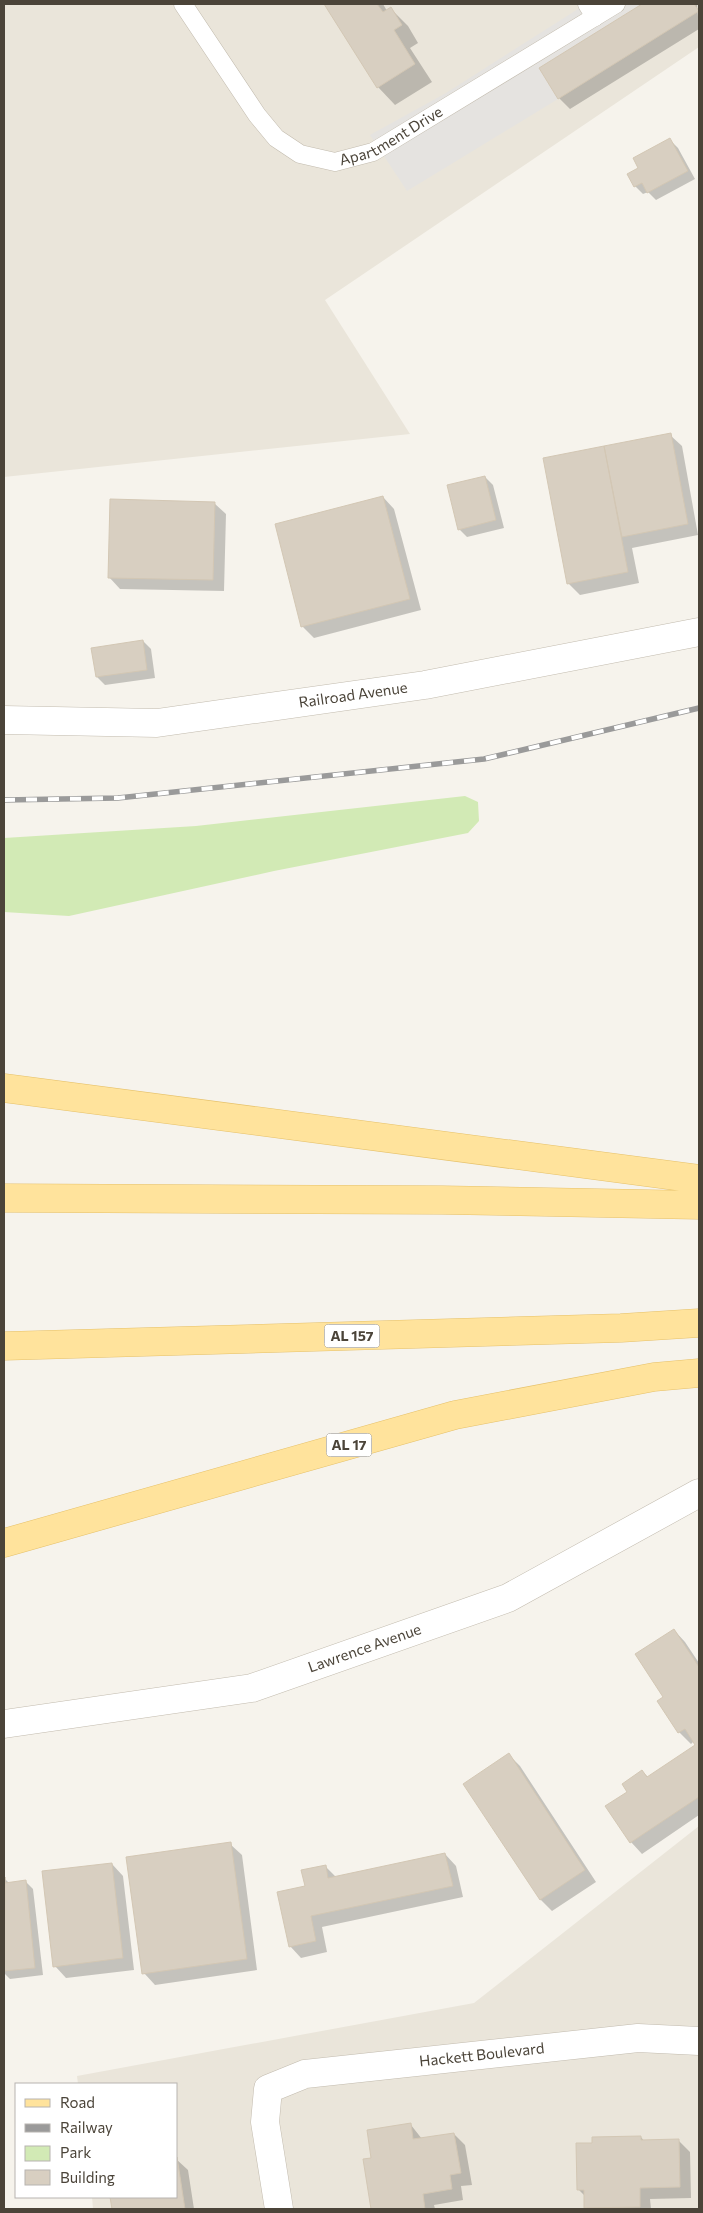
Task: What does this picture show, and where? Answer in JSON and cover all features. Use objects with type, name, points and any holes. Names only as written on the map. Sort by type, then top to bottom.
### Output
[{"type":"main road","points":[[4,1088],[699,1179]]},
{"type":"main road","points":[[4,1198],[412,1200],[699,1205]]},
{"type":"main road","name":"AL 157","points":[[4,1346],[621,1328],[699,1323]]},
{"type":"main road","name":"AL 17","points":[[4,1543],[455,1415],[654,1376],[699,1373]]},
{"type":"street","name":"Railroad Avenue","points":[[4,720],[157,723],[425,685],[699,632]]},
{"type":"street","name":"Lawrence Avenue","points":[[4,1724],[252,1688],[508,1598],[699,1493]]},
{"type":"street","name":"Hackett Boulevard","points":[[279,2209],[265,2122],[268,2088],[305,2074],[638,2038],[699,2041]]},
{"type":"lane","name":"Apartment Drive","points":[[183,4],[257,115],[276,138],[300,154],[335,162],[373,152],[591,10],[616,4]]},
{"type":"shaded area","points":[[4,4],[699,4],[699,47],[325,300],[410,434],[4,477]]},
{"type":"shaded area","points":[[586,4],[642,4],[539,68],[558,99],[407,191],[370,135],[446,93]]},
{"type":"shaded area","points":[[699,1826],[699,2209],[93,2209],[92,2198],[178,2198],[178,2083],[78,2083],[77,2076],[474,2003]]},
{"type":"green space","points":[[465,796],[478,802],[479,821],[468,833],[274,871],[69,916],[4,912],[4,838],[196,826]]},
{"type":"building","points":[[324,4],[377,4],[383,12],[391,7],[402,25],[394,30],[415,64],[377,88]]},
{"type":"building","points":[[642,4],[694,4],[699,11],[558,99],[539,68]]},
{"type":"building","points":[[670,138],[688,171],[647,193],[642,183],[634,187],[627,174],[638,168],[633,158]]},
{"type":"building","points":[[671,433],[688,524],[622,537],[604,446]]},
{"type":"building","points":[[604,446],[628,572],[567,584],[543,458]]},
{"type":"building","points":[[485,476],[496,520],[458,530],[447,485]]},
{"type":"building","points":[[383,496],[410,599],[301,627],[275,524]]},
{"type":"building","points":[[110,499],[215,502],[213,580],[108,578]]},
{"type":"building","points":[[143,640],[147,670],[96,677],[91,648]]},
{"type":"building","points":[[674,1629],[699,1667],[699,1797],[630,1843],[605,1806],[627,1792],[622,1784],[642,1770],[647,1777],[695,1745],[685,1729],[678,1733],[657,1701],[663,1697],[635,1654]]},
{"type":"building","points":[[509,1753],[585,1870],[540,1900],[463,1784]]},
{"type":"building","points":[[231,1842],[247,1959],[142,1974],[126,1857]]},
{"type":"building","points":[[445,1853],[453,1886],[311,1916],[316,1941],[289,1947],[277,1892],[305,1886],[301,1870],[326,1865],[328,1878]]},
{"type":"building","points":[[112,1863],[123,1958],[53,1967],[42,1871]]},
{"type":"building","points":[[5,1877],[5,1883],[26,1880],[35,1968],[4,1971]]},
{"type":"building","points":[[411,2123],[413,2139],[454,2133],[461,2173],[450,2175],[452,2189],[423,2194],[425,2209],[371,2209],[363,2159],[371,2158],[367,2130]]},
{"type":"building","points":[[641,2136],[641,2140],[679,2139],[680,2187],[640,2188],[640,2207],[584,2208],[584,2190],[577,2190],[576,2143],[592,2143],[592,2137]]},
{"type":"building","points":[[178,2164],[185,2209],[112,2209],[110,2198],[178,2198]]},
{"type":"railway","points":[[4,800],[118,798],[484,759],[699,708]]}]
